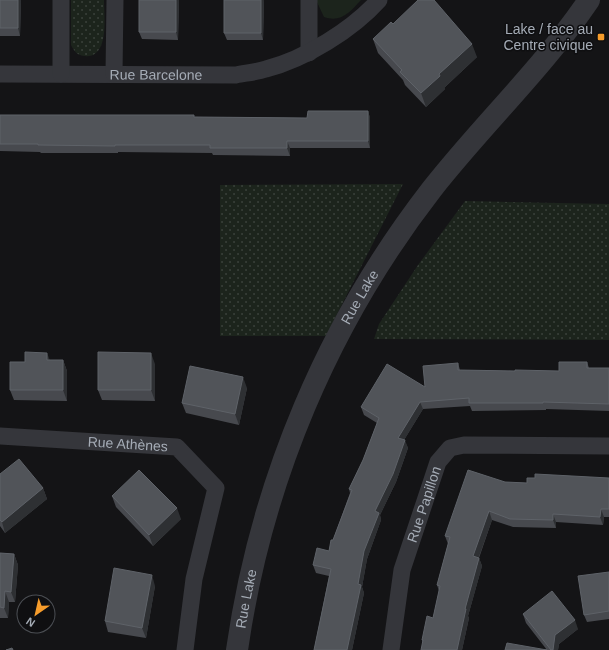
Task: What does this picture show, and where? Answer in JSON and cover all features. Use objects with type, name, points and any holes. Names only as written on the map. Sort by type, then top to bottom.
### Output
[{"type":"street","points":[[61,0],[61,74]]},
{"type":"street","points":[[114,74],[115,0]]},
{"type":"street","points":[[309,0],[309,53]]},
{"type":"street","name":"Rue Barcelone","points":[[0,74],[236,75],[267,69],[309,53],[351,26],[379,0]]},
{"type":"street","name":"Rue Lake","points":[[237,650],[252,568],[279,472],[311,391],[345,323],[384,257],[426,197],[459,156],[532,75],[567,32],[589,0]]},
{"type":"street","name":"Rue Athènes","points":[[0,436],[177,447],[216,488],[194,579],[184,650]]},
{"type":"street","name":"Rue Papillon","points":[[391,650],[402,570],[438,462],[450,448],[464,445],[609,446]]},
{"type":"shaded area","points":[[71,0],[104,0],[104,35],[102,44],[98,51],[92,55],[79,55],[71,45]]},
{"type":"shaded area","points":[[316,0],[361,0],[345,15],[335,19],[324,17]]},
{"type":"shaded area","points":[[403,184],[326,336],[220,336],[220,185]]},
{"type":"shaded area","points":[[465,201],[609,204],[609,340],[374,339],[379,324],[418,265]]},
{"type":"building","points":[[0,0],[18,0],[18,28],[0,28]]},
{"type":"building","points":[[139,0],[176,0],[176,32],[139,32]]},
{"type":"building","points":[[224,0],[261,0],[261,33],[224,33]]},
{"type":"building","points":[[418,0],[434,0],[472,44],[439,74],[440,76],[421,93],[400,72],[402,70],[373,39],[391,22],[393,24]]},
{"type":"building","points":[[308,111],[368,111],[368,141],[287,141],[287,148],[210,148],[210,145],[115,146],[0,144],[0,115],[194,115],[194,117],[307,118]]},
{"type":"building","points":[[25,352],[47,353],[47,360],[63,360],[63,390],[10,390],[10,362],[25,362]]},
{"type":"building","points":[[98,352],[151,353],[151,390],[98,390]]},
{"type":"building","points":[[559,362],[587,362],[587,368],[609,368],[609,404],[543,402],[469,403],[469,398],[420,402],[398,438],[405,440],[393,474],[375,511],[379,513],[364,551],[358,584],[361,585],[347,650],[314,650],[331,569],[313,565],[317,548],[329,551],[331,540],[333,540],[352,490],[349,489],[363,460],[379,418],[361,407],[387,364],[425,387],[423,366],[458,363],[458,370],[559,371]]},
{"type":"building","points":[[190,366],[243,377],[235,414],[182,403]]},
{"type":"building","points":[[19,459],[43,488],[2,522],[0,520],[0,474]]},
{"type":"building","points":[[139,470],[177,508],[149,535],[112,496]]},
{"type":"building","points":[[468,470],[505,482],[527,483],[527,478],[535,478],[535,474],[609,478],[609,509],[601,509],[600,517],[553,514],[553,520],[510,519],[489,511],[473,556],[479,558],[465,609],[457,650],[421,650],[427,616],[433,618],[440,586],[437,585],[450,537],[445,536]]},
{"type":"building","points":[[0,553],[14,554],[11,592],[5,591],[4,608],[0,607]]},
{"type":"building","points":[[114,568],[152,575],[142,628],[105,621]]},
{"type":"building","points":[[609,572],[609,611],[584,615],[578,576]]},
{"type":"building","points":[[552,591],[575,620],[555,635],[553,650],[551,650],[523,614]]},
{"type":"building","points":[[507,643],[547,650],[505,650]]},
{"type":"place","name":"Lake / face au Centre civique","points":[[601,37]]}]
